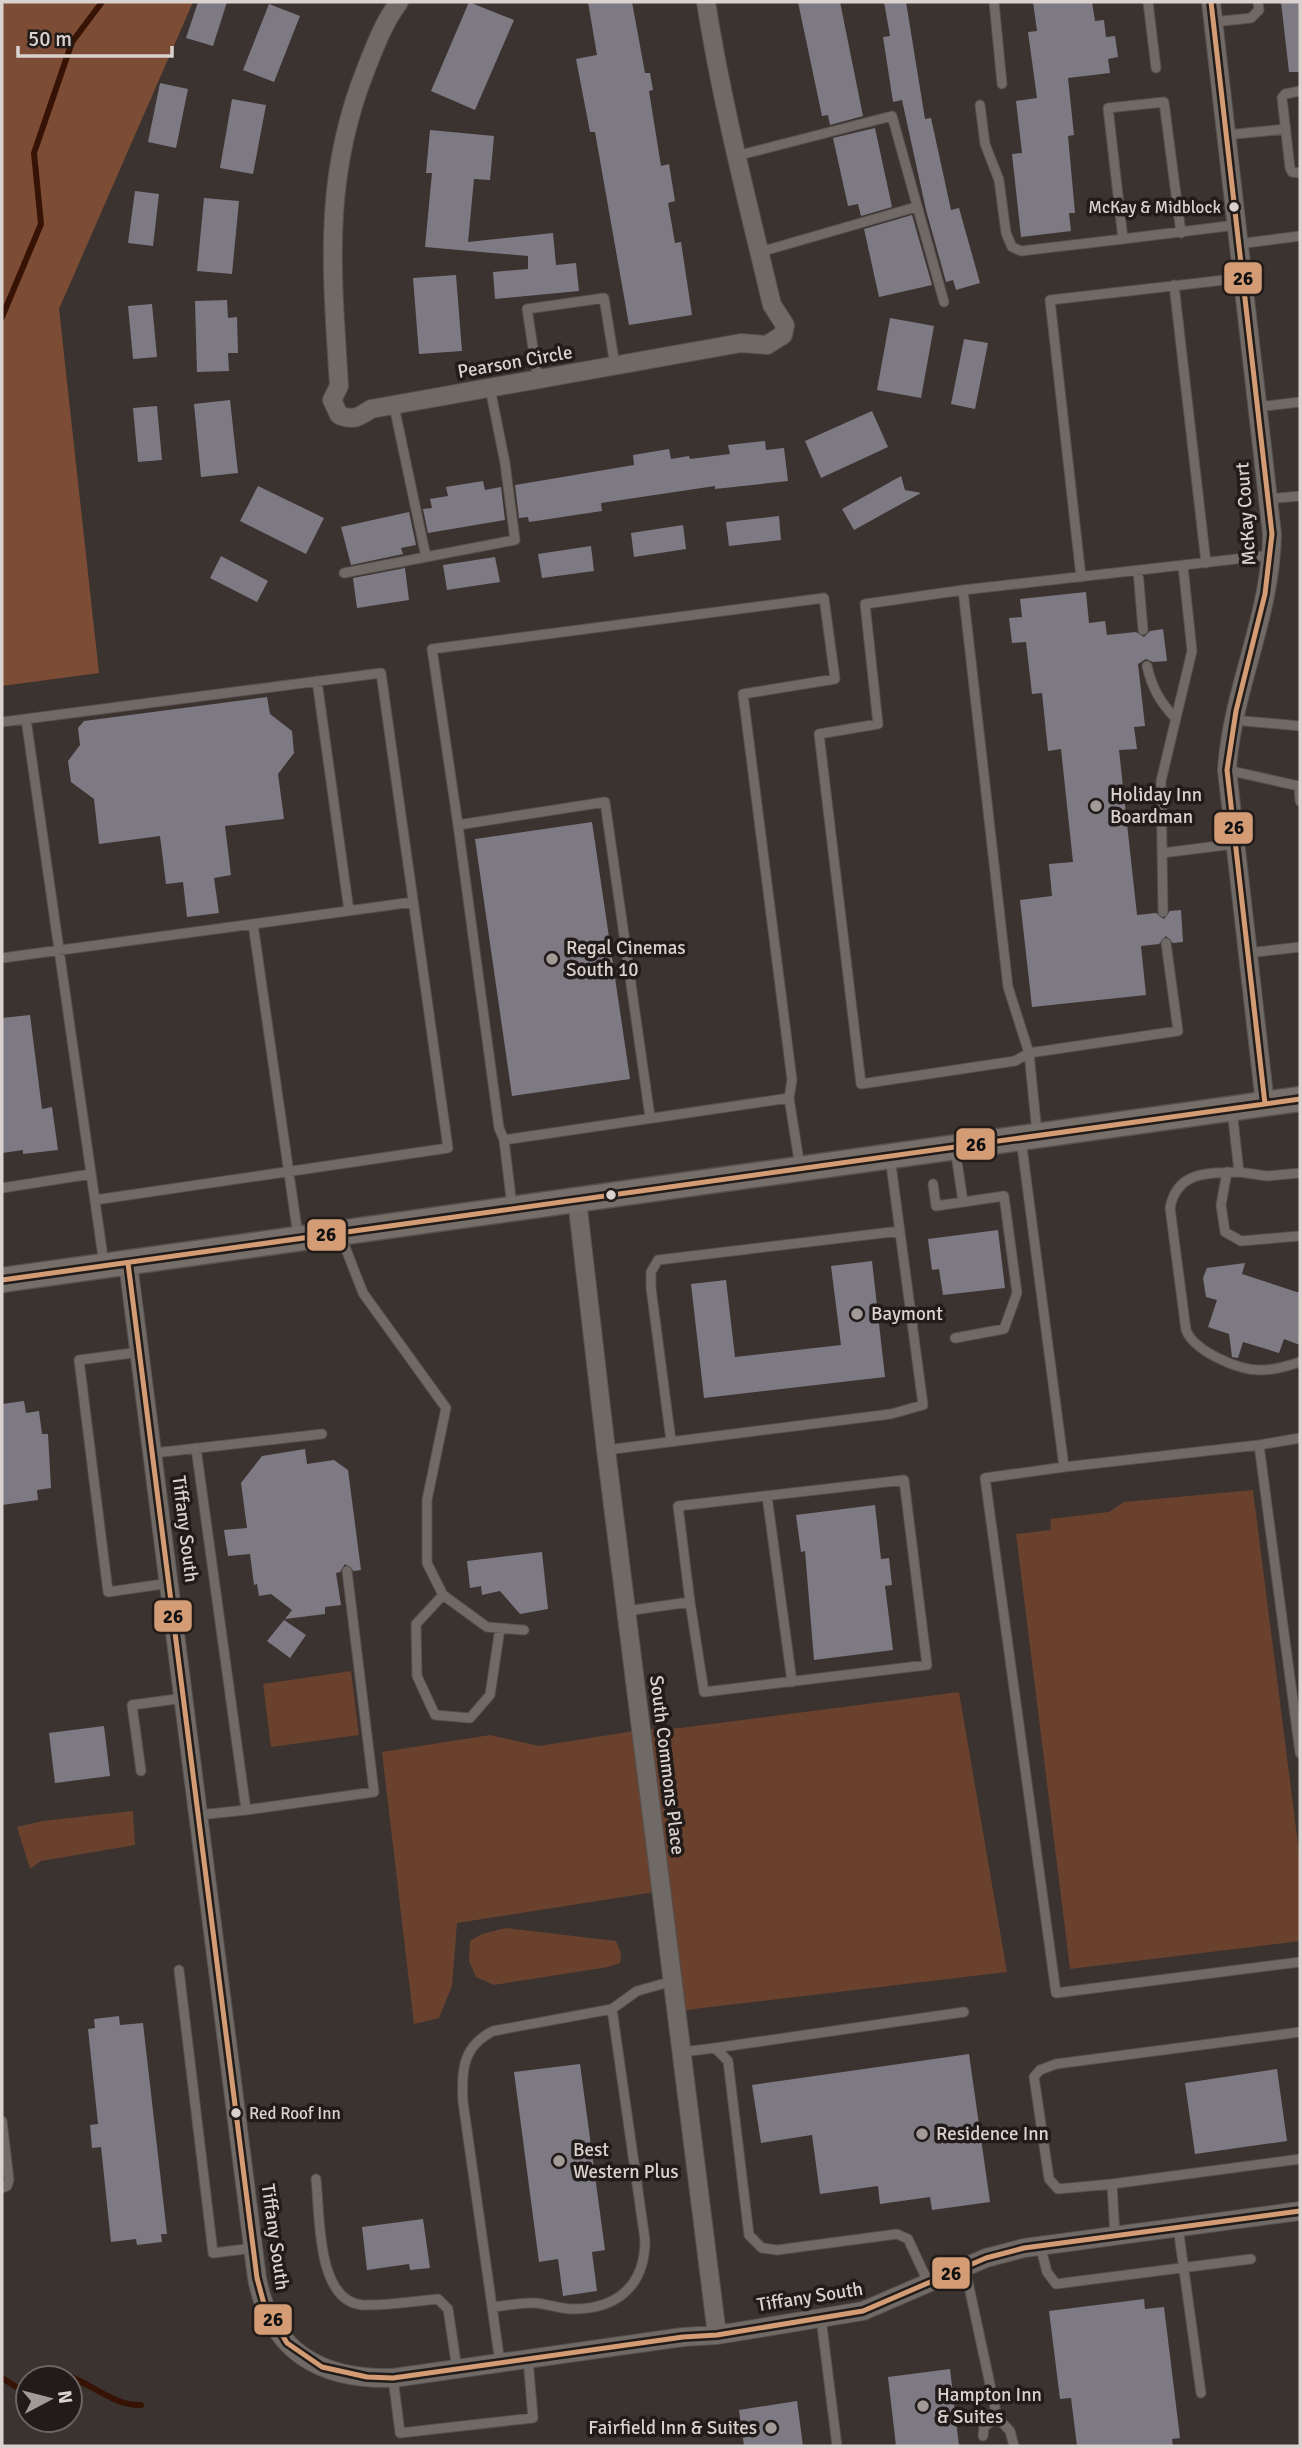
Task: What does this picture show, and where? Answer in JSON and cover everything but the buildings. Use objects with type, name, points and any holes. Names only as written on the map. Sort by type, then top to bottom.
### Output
[{"type":"main road","points":[[2,1280],[1300,1099]]},
{"type":"street","name":"Pearson Circle","points":[[399,2],[379,36],[344,134],[335,182],[331,240],[339,386],[332,400],[339,415],[348,419],[358,418],[371,409],[741,343],[775,343],[783,335],[785,325],[772,305],[736,156],[716,65],[706,2]]},
{"type":"street","name":"McKay Court","points":[[1210,2],[1268,499],[1272,555],[1264,613],[1233,720],[1227,770],[1265,1104]]},
{"type":"street","name":"South Commons Place","points":[[577,1200],[717,2334]]},
{"type":"street","name":"Tiffany South","points":[[116,1264],[141,1352],[259,2292],[270,2320],[298,2353],[321,2368],[344,2376],[393,2378],[717,2334],[881,2306],[1009,2251],[1300,2211]]},
{"type":"lane","points":[[993,2],[1002,84]]},
{"type":"lane","points":[[1148,2],[1156,68]]},
{"type":"lane","points":[[1213,22],[1251,18],[1259,10],[1258,2]]},
{"type":"lane","points":[[1300,91],[1285,94],[1282,98],[1290,168],[1292,172],[1300,173]]},
{"type":"lane","points":[[1124,239],[1108,108],[1164,102],[1181,233]]},
{"type":"lane","points":[[980,105],[985,144],[999,180],[1006,233],[1012,247],[1021,251],[1236,225]]},
{"type":"lane","points":[[736,156],[892,116],[944,302]]},
{"type":"lane","points":[[1226,135],[1286,129]]},
{"type":"lane","points":[[760,252],[915,206]]},
{"type":"lane","points":[[1238,244],[1300,236]]},
{"type":"lane","points":[[1081,577],[1049,300],[1242,278]]},
{"type":"lane","points":[[1174,285],[1206,563]]},
{"type":"lane","points":[[538,380],[527,309],[604,298],[615,366]]},
{"type":"lane","points":[[344,573],[515,540],[505,463],[490,388]]},
{"type":"lane","points":[[1257,407],[1300,402]]},
{"type":"lane","points":[[394,406],[426,557]]},
{"type":"lane","points":[[1268,499],[1300,496]]},
{"type":"lane","points":[[1166,943],[1178,1031],[1029,1052],[1015,1061],[860,1084],[819,734],[878,724],[864,604],[1272,555]]},
{"type":"lane","points":[[1163,912],[1161,781],[1192,651],[1183,566]]},
{"type":"lane","points":[[1138,570],[1143,630]]},
{"type":"lane","points":[[963,590],[1008,987],[1029,1052],[1029,1136],[1064,1467]]},
{"type":"lane","points":[[512,1208],[505,1140],[499,1128],[432,649],[824,598],[835,679],[743,694],[792,1080],[789,1098],[800,1168]]},
{"type":"lane","points":[[1147,666],[1152,686],[1161,703],[1176,719]]},
{"type":"lane","points":[[2,722],[381,673],[448,1148],[94,1200]]},
{"type":"lane","points":[[317,681],[349,911]]},
{"type":"lane","points":[[26,719],[94,1200],[116,1264]]},
{"type":"lane","points":[[1233,720],[1300,726]]},
{"type":"lane","points":[[1227,770],[1299,786],[1300,801]]},
{"type":"lane","points":[[458,825],[605,802],[650,1117]]},
{"type":"lane","points":[[1162,853],[1234,844]]},
{"type":"lane","points":[[2,958],[413,902]]},
{"type":"lane","points":[[253,924],[299,1238]]},
{"type":"lane","points":[[1247,953],[1300,947]]},
{"type":"lane","points":[[505,1140],[789,1098]]},
{"type":"lane","points":[[1232,1108],[1239,1172]]},
{"type":"lane","points":[[955,1146],[963,1202]]},
{"type":"lane","points":[[606,1450],[891,1414],[923,1405],[890,1155]]},
{"type":"lane","points":[[1227,1172],[1221,1205],[1224,1231],[1241,1241],[1300,1236]]},
{"type":"lane","points":[[1300,1173],[1266,1176],[1227,1172],[1186,1178],[1177,1188],[1170,1208],[1189,1337],[1201,1348],[1240,1367],[1259,1370],[1300,1362]]},
{"type":"lane","points":[[2,1188],[91,1174]]},
{"type":"lane","points":[[933,1184],[936,1206],[1004,1196],[1017,1293],[1004,1329],[955,1338]]},
{"type":"lane","points":[[671,1441],[651,1287],[651,1272],[659,1260],[900,1231]]},
{"type":"lane","points":[[339,1233],[363,1293],[446,1408],[427,1500],[426,1563],[443,1595],[487,1627],[524,1630]]},
{"type":"lane","points":[[141,1352],[79,1360],[82,1388],[108,1592],[170,1583]]},
{"type":"lane","points":[[154,1453],[322,1434]]},
{"type":"lane","points":[[1300,1438],[985,1478],[1056,1993],[1300,1962]]},
{"type":"lane","points":[[1259,1444],[1300,1753]]},
{"type":"lane","points":[[196,1448],[246,1810]]},
{"type":"lane","points":[[904,1480],[927,1665],[704,1692],[678,1506],[767,1496],[904,1480]]},
{"type":"lane","points":[[767,1496],[792,1682]]},
{"type":"lane","points":[[199,1815],[374,1792],[346,1572]]},
{"type":"lane","points":[[443,1595],[416,1624],[416,1676],[435,1715],[470,1718],[490,1695],[500,1628]]},
{"type":"lane","points":[[626,1611],[690,1602]]},
{"type":"lane","points":[[1289,1665],[1300,1663]]},
{"type":"lane","points":[[141,1771],[132,1705],[184,1698]]},
{"type":"lane","points":[[179,1970],[213,2253],[254,2248]]},
{"type":"lane","points":[[500,2363],[463,2102],[462,2077],[469,2051],[477,2039],[493,2031],[611,2009],[637,1991],[673,1981]]},
{"type":"lane","points":[[492,2307],[536,2303],[572,2309],[599,2305],[632,2288],[645,2263],[645,2240],[611,2009]]},
{"type":"lane","points":[[682,2052],[964,2012]]},
{"type":"lane","points":[[1300,2032],[1056,2064],[1040,2070],[1034,2077],[1049,2179],[1058,2189],[1300,2159]]},
{"type":"lane","points":[[715,2048],[728,2061],[749,2235],[762,2248],[777,2249],[897,2234],[908,2239],[929,2284]]},
{"type":"lane","points":[[2,2121],[9,2180],[8,2186],[2,2188]]},
{"type":"lane","points":[[316,2179],[328,2278],[342,2298],[361,2305],[438,2299],[447,2309],[457,2369]]},
{"type":"lane","points":[[1112,2184],[1115,2235]]},
{"type":"lane","points":[[1178,2227],[1201,2393]]},
{"type":"lane","points":[[1040,2245],[1047,2272],[1056,2284],[1251,2259]]},
{"type":"lane","points":[[965,2268],[996,2417],[1010,2431],[1014,2446]]},
{"type":"lane","points":[[821,2318],[837,2446]]},
{"type":"lane","points":[[393,2378],[400,2433],[533,2418],[528,2359]]},
{"type":"lane","points":[[983,2436],[984,2427],[996,2417]]},
{"type":"shaded area","points":[[2,2],[193,2],[59,309],[99,673],[2,686]]},
{"type":"shaded area","points":[[1253,1490],[1300,1860],[1300,1941],[1070,1969],[1016,1534],[1051,1530],[1050,1519],[1109,1512],[1124,1502]]},
{"type":"shaded area","points":[[351,1671],[359,1735],[271,1747],[263,1684]]},
{"type":"shaded area","points":[[959,1692],[1007,1972],[677,2011],[661,1891],[457,1923],[452,1986],[439,2018],[414,2024],[382,1752],[490,1735],[539,1746],[641,1730],[680,1728]]},
{"type":"shaded area","points":[[133,1811],[135,1845],[41,1861],[30,1869],[17,1827],[42,1821]]},
{"type":"shaded area","points":[[506,1928],[616,1941],[621,1953],[620,1963],[494,1985],[476,1977],[469,1961],[470,1941],[482,1934]]},
{"type":"waterway","points":[[2,317],[41,224],[34,153],[72,42],[102,2]]},
{"type":"waterway","points":[[2,2378],[14,2386]]},
{"type":"waterway","points":[[84,2384],[121,2402],[141,2405]]},
{"type":"transit line","name":"26","points":[[1211,2],[1272,534],[1265,594],[1236,711],[1227,770],[1265,1104]]},
{"type":"transit line","name":"26","points":[[2,1280],[1300,1099]]},
{"type":"transit line","name":"26","points":[[128,1263],[257,2278],[264,2304],[287,2343],[322,2367],[367,2377],[393,2378],[683,2337],[717,2335],[863,2311],[986,2258],[1024,2248],[1300,2211]]},
{"type":"place","name":"McKay & Midblock","points":[[1234,207]]},
{"type":"place","name":"Holiday Inn Boardman","points":[[1096,806]]},
{"type":"place","name":"Regal Cinemas South 10","points":[[552,959]]},
{"type":"place","name":"Baymont","points":[[857,1314]]},
{"type":"place","name":"Red Roof Inn","points":[[236,2113]]},
{"type":"place","name":"Residence Inn","points":[[922,2134]]},
{"type":"place","name":"Best Western Plus","points":[[559,2161]]},
{"type":"place","name":"Hampton Inn & Suites","points":[[923,2406]]},
{"type":"place","name":"Fairfield Inn & Suites","points":[[771,2428]]}]
